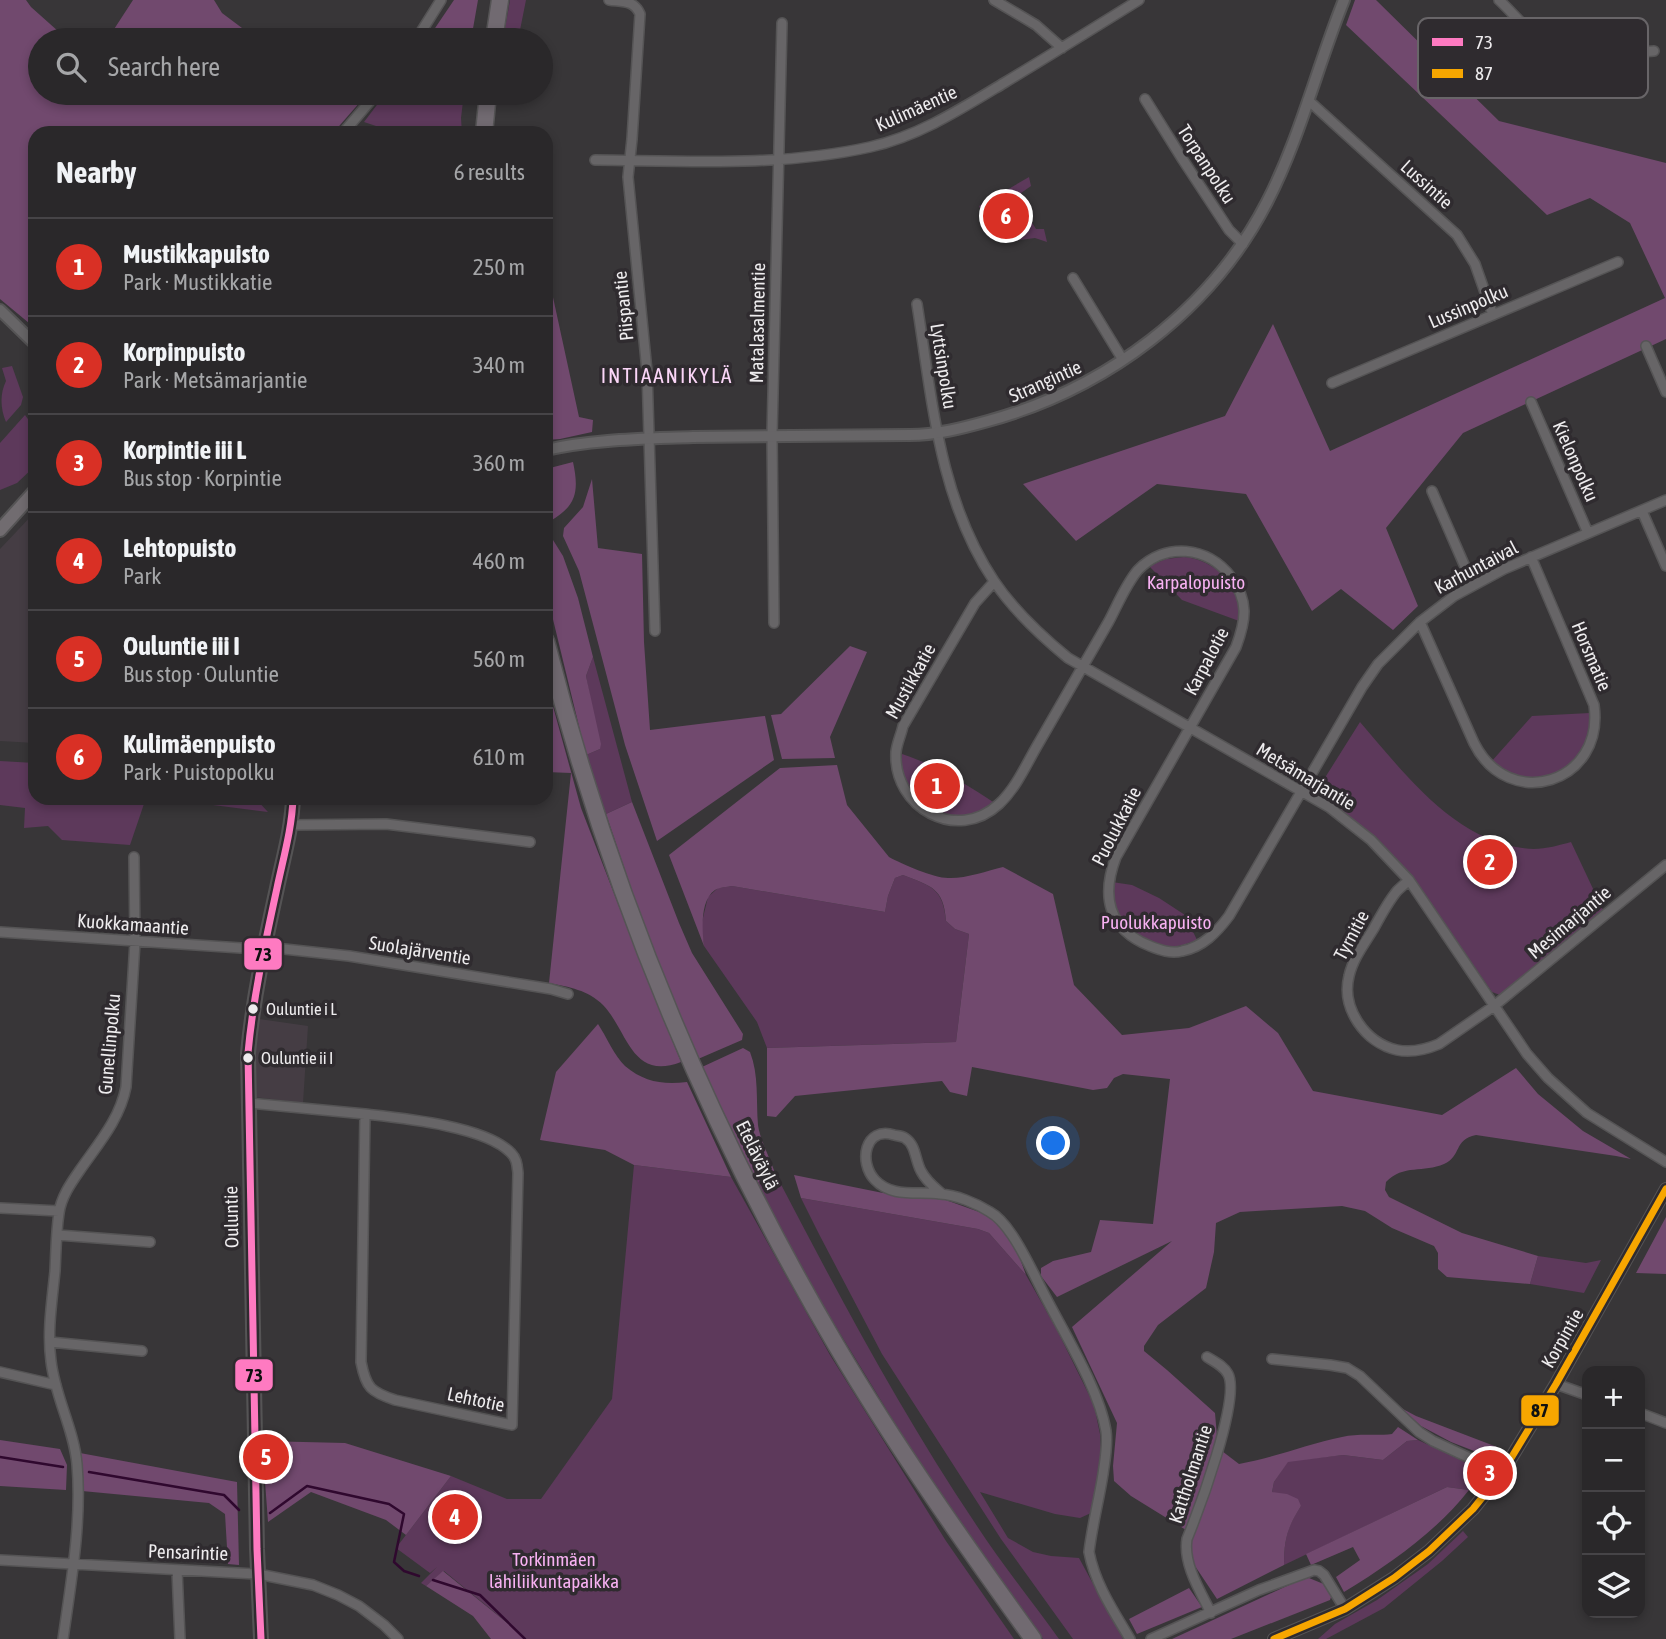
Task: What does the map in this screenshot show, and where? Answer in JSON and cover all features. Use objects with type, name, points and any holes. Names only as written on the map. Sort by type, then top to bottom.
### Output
[{"type":"highway","points":[[496,28],[500,0]]},
{"type":"highway","points":[[485,126],[488,105]]},
{"type":"highway","points":[[490,105],[491,126]]},
{"type":"highway","name":"Eteläväylä","points":[[553,668],[592,803],[654,974],[726,1139],[835,1344],[880,1418],[941,1510],[1033,1639]]},
{"type":"main road","points":[[0,530],[28,499]]},
{"type":"main road","name":"Ouluntie","points":[[261,1639],[247,1053],[264,948],[292,805]]},
{"type":"street","points":[[423,28],[441,0]]},
{"type":"street","name":"Piispantie","points":[[609,0],[630,2],[637,6],[640,13],[628,177],[647,371],[655,631]]},
{"type":"street","points":[[994,0],[1036,25],[1062,48]]},
{"type":"street","name":"Kulimäentie","points":[[595,160],[748,162],[871,147],[915,132],[959,111],[1139,0]]},
{"type":"street","name":"Strangintie","points":[[553,449],[589,443],[648,439],[937,433],[1011,415],[1071,391],[1123,360],[1177,318],[1243,244],[1267,203],[1288,157],[1344,0]]},
{"type":"street","points":[[1505,2],[1519,18]]},
{"type":"street","name":"Matalasalmentie","points":[[774,623],[772,435],[782,23]]},
{"type":"street","points":[[1648,51],[1654,51]]},
{"type":"street","name":"Torpanpolku","points":[[1145,99],[1229,230],[1243,244]]},
{"type":"street","name":"Lussintie","points":[[1308,100],[1457,235],[1475,264],[1493,315]]},
{"type":"street","points":[[349,126],[367,105]]},
{"type":"street","name":"Lussinpolku","points":[[1332,383],[1618,262]]},
{"type":"street","points":[[1073,278],[1123,360]]},
{"type":"street","name":"Lyttsinpolku","points":[[916,304],[937,433]]},
{"type":"street","points":[[0,310],[28,337]]},
{"type":"street","points":[[1646,346],[1666,392]]},
{"type":"street","name":"Kielonpolku","points":[[1531,402],[1588,533]]},
{"type":"street","name":"Metsämarjantie","points":[[937,433],[961,522],[971,543],[994,582],[1033,628],[1068,658],[1329,807],[1350,822],[1386,854],[1409,880],[1527,1054],[1548,1078],[1587,1113],[1666,1162]]},
{"type":"street","points":[[1432,491],[1473,585]]},
{"type":"street","name":"Karhuntaival","points":[[1301,791],[1378,664],[1420,622],[1454,596],[1504,569],[1666,500]]},
{"type":"street","points":[[1642,511],[1666,566]]},
{"type":"street","name":"Karpalotie","points":[[1083,667],[1132,578],[1146,564],[1170,553],[1184,551],[1207,556],[1219,564],[1236,584],[1244,604],[1244,624],[1236,647],[1189,727]]},
{"type":"street","name":"Horsmatie","points":[[1420,622],[1483,759],[1497,772],[1514,780],[1532,783],[1551,780],[1568,772],[1582,759],[1591,743],[1595,724],[1594,705],[1531,558]]},
{"type":"street","name":"Mustikkatie","points":[[994,582],[975,603],[903,726],[896,753],[898,771],[905,790],[913,800],[931,814],[952,820],[971,819],[998,805],[1017,780],[1083,667]]},
{"type":"street","name":"Puolukkatie","points":[[1189,727],[1111,870],[1109,903],[1120,925],[1137,939],[1155,948],[1173,952],[1192,948],[1212,937],[1229,916],[1301,791]]},
{"type":"street","points":[[290,825],[386,824],[530,842]]},
{"type":"street","name":"Gunellinpolku","points":[[63,1639],[74,1564],[77,1501],[75,1451],[51,1363],[50,1342],[59,1211],[68,1187],[111,1125],[123,1099],[135,942],[134,858]]},
{"type":"street","name":"Mesimarjantie","points":[[1494,1006],[1666,865]]},
{"type":"street","name":"Tyrnitie","points":[[1409,880],[1390,901],[1354,961],[1349,975],[1349,1004],[1363,1029],[1384,1045],[1398,1050],[1420,1049],[1439,1044],[1494,1006]]},
{"type":"street","name":"Kuokkamaantie","points":[[0,932],[264,948]]},
{"type":"street","name":"Suolajärventie","points":[[264,948],[349,956],[568,994]]},
{"type":"street","name":"Lehtotie","points":[[248,1103],[365,1114],[425,1122],[461,1130],[496,1143],[509,1151],[517,1161],[512,1424],[395,1400],[377,1394],[369,1388],[364,1378],[361,1362],[365,1114]]},
{"type":"street","points":[[942,1194],[920,1170],[913,1147],[905,1138],[889,1133],[874,1137],[867,1144],[865,1162],[871,1177],[882,1188],[898,1192],[942,1194],[961,1199],[991,1213],[1012,1235],[1092,1387],[1101,1410],[1107,1449],[1089,1552],[1092,1567],[1130,1639]]},
{"type":"street","name":"Korpintie","points":[[1274,1639],[1345,1609],[1394,1578],[1429,1550],[1473,1508],[1502,1473],[1556,1384],[1666,1189]]},
{"type":"street","points":[[0,1208],[59,1211]]},
{"type":"street","points":[[58,1235],[150,1242]]},
{"type":"street","points":[[50,1342],[142,1351]]},
{"type":"street","name":"Kattholmantie","points":[[1207,1357],[1228,1373],[1229,1404],[1216,1460],[1186,1546],[1194,1576],[1211,1613]]},
{"type":"street","points":[[1272,1359],[1347,1368],[1360,1376],[1419,1432],[1502,1473]]},
{"type":"street","points":[[0,1372],[56,1385]]},
{"type":"street","points":[[1556,1384],[1582,1393]]},
{"type":"street","points":[[1645,1415],[1666,1423]]},
{"type":"street","name":"Pensarintie","points":[[0,1560],[258,1574],[313,1585],[338,1595],[359,1606],[398,1639]]},
{"type":"street","points":[[177,1570],[180,1639]]},
{"type":"street","points":[[1151,1639],[1259,1590],[1314,1570],[1324,1575],[1345,1609]]},
{"type":"shaded area","points":[[0,0],[26,0],[55,28],[28,28],[28,105],[358,105],[339,126],[28,126],[28,322],[0,299]]},
{"type":"shaded area","points":[[133,0],[214,0],[222,13],[242,28],[115,28]]},
{"type":"shaded area","points":[[454,0],[478,0],[473,28],[435,28]]},
{"type":"shaded area","points":[[1355,0],[1376,0],[1418,41],[1418,93],[1346,25]]},
{"type":"shaded area","points":[[1423,98],[1476,98],[1499,121],[1666,163],[1666,339],[1463,433],[1386,528],[1418,606],[1393,630],[1341,589],[1312,611],[1246,494],[1157,484],[1076,541],[1023,484],[1225,416],[1273,324],[1330,451],[1665,298],[1630,223],[1590,198],[1547,215]]},
{"type":"shaded area","points":[[553,297],[579,417],[593,420],[592,432],[553,440]]},
{"type":"shaded area","points":[[573,462],[576,489],[567,509],[553,519],[553,467]]},
{"type":"shaded area","points":[[592,479],[598,548],[642,554],[650,730],[765,716],[774,760],[657,841],[625,745],[579,571],[563,536],[564,528],[583,507]]},
{"type":"shaded area","points":[[28,519],[28,743],[0,741],[0,549]]},
{"type":"shaded area","points":[[553,540],[563,556],[578,598],[593,657],[586,676],[601,744],[600,749],[586,755],[553,619]]},
{"type":"shaded area","points":[[850,646],[867,652],[830,737],[835,758],[782,759],[771,715],[781,714]]},
{"type":"shaded area","points":[[553,706],[581,808],[681,1062],[664,1066],[651,1065],[633,1050],[597,1000],[578,990],[549,983],[571,773],[553,772]]},
{"type":"shaded area","points":[[837,765],[847,805],[889,857],[910,867],[948,878],[1003,867],[1053,894],[1074,985],[1122,1035],[1189,1028],[1246,1006],[1278,1033],[1313,1091],[1442,1115],[1516,1068],[1538,1094],[1583,1131],[1631,1159],[1476,1135],[1461,1144],[1450,1161],[1436,1167],[1399,1173],[1386,1182],[1385,1190],[1389,1197],[1462,1233],[1538,1256],[1530,1284],[1447,1277],[1438,1269],[1438,1253],[1434,1246],[1392,1228],[1365,1211],[1342,1206],[1240,1212],[1216,1223],[1214,1252],[1206,1288],[1158,1325],[1144,1346],[1144,1351],[1215,1413],[1218,1448],[1239,1464],[1348,1436],[1392,1434],[1398,1427],[1418,1440],[1407,1441],[1383,1460],[1343,1455],[1288,1462],[1274,1482],[1272,1492],[1298,1499],[1301,1506],[1287,1534],[1284,1565],[1217,1599],[1191,1560],[1186,1530],[1131,1496],[1114,1481],[1117,1423],[1072,1327],[1172,1241],[1057,1297],[1041,1276],[1041,1268],[1053,1261],[1091,1252],[1100,1220],[1153,1224],[1170,1079],[1123,1074],[1114,1078],[1107,1088],[1093,1090],[972,1067],[967,1096],[950,1092],[942,1081],[795,1096],[776,1117],[767,1116],[767,1048],[956,1042],[969,934],[955,929],[946,921],[942,901],[934,890],[903,875],[895,878],[885,912],[732,886],[719,888],[710,895],[704,908],[704,946],[669,855],[780,768]]},
{"type":"shaded area","points":[[632,802],[692,953],[743,1034],[742,1040],[698,1059],[645,929],[606,814]]},
{"type":"shaded area","points":[[259,1019],[308,1026],[303,1103],[254,1097]]},
{"type":"shaded area","points":[[598,1024],[625,1066],[639,1076],[670,1083],[687,1082],[731,1177],[634,1165],[605,1150],[540,1140],[556,1072]]},
{"type":"shaded area","points":[[743,1048],[750,1052],[753,1061],[759,1131],[775,1173],[757,1183],[702,1067]]},
{"type":"shaded area","points":[[794,1175],[883,1193],[943,1199],[982,1213],[996,1222],[1015,1245],[1026,1275],[989,1233],[801,1198]]},
{"type":"shaded area","points":[[1666,1217],[1666,1274],[1636,1273]]},
{"type":"shaded area","points":[[1401,1408],[1497,1447],[1492,1458],[1451,1442],[1421,1426]]},
{"type":"shaded area","points":[[0,1440],[60,1449],[67,1465],[66,1490],[0,1486]]},
{"type":"shaded area","points":[[262,1441],[345,1443],[451,1476],[406,1535],[386,1520],[311,1492],[268,1522]]},
{"type":"shaded area","points":[[80,1453],[237,1482],[239,1565],[228,1564],[225,1514],[209,1503],[82,1491]]},
{"type":"shaded area","points":[[1447,1487],[1469,1490],[1442,1520],[1411,1546],[1344,1592],[1336,1577],[1360,1560],[1353,1547],[1311,1565],[1306,1554]]},
{"type":"shaded area","points":[[443,1571],[527,1639],[491,1639],[473,1616],[426,1586]]},
{"type":"shaded area","points":[[1309,1578],[1326,1585],[1332,1594],[1330,1600],[1231,1639],[1172,1639],[1302,1579]]},
{"type":"shaded area","points":[[1189,1588],[1202,1607],[1137,1634],[1129,1619]]},
{"type":"green space","points":[[510,0],[526,0],[520,28],[505,28]]},
{"type":"green space","points":[[377,105],[463,105],[462,126],[376,126],[364,122]]},
{"type":"green space","points":[[1029,177],[1031,186],[1021,193],[1019,202],[1036,229],[1044,229],[1047,242],[1035,238],[1013,241],[1002,236],[988,227],[979,206]]},
{"type":"green space","points":[[12,366],[23,397],[21,405],[6,422],[2,401],[6,381],[2,368]]},
{"type":"green space","points":[[25,415],[28,419],[28,473],[17,483],[0,490],[0,443]]},
{"type":"green space","name":"Karpalopuisto","points":[[1184,557],[1211,566],[1226,578],[1236,595],[1239,621],[1182,600],[1149,566],[1166,559]]},
{"type":"green space","points":[[593,657],[632,802],[606,814],[586,755],[600,749],[586,676]]},
{"type":"green space","points":[[1590,713],[1587,742],[1573,762],[1563,769],[1540,777],[1527,777],[1509,773],[1491,762],[1532,716]]},
{"type":"green space","points":[[1360,722],[1415,785],[1458,821],[1481,835],[1507,845],[1534,849],[1571,842],[1603,910],[1500,995],[1492,992],[1411,875],[1377,838],[1316,792]]},
{"type":"green space","points":[[902,754],[939,769],[996,804],[981,813],[959,817],[929,808],[913,795],[907,786],[902,773]]},
{"type":"green space","points":[[0,761],[28,763],[28,805],[144,805],[130,845],[62,840],[48,826],[24,828],[25,808],[0,805]]},
{"type":"green space","points":[[213,805],[262,805],[268,812]]},
{"type":"green space","points":[[903,875],[934,890],[942,901],[946,921],[955,929],[969,934],[956,1042],[767,1048],[757,1022],[704,946],[701,926],[708,897],[718,888],[732,886],[885,912],[895,878]]},
{"type":"green space","name":"Puolukkapuisto","points":[[1112,882],[1132,885],[1185,915],[1197,940],[1170,947],[1152,943],[1136,934],[1118,912],[1113,899]]},
{"type":"green space","name":"Torkinmäen lähiliikuntapaikka","points":[[634,1165],[731,1177],[830,1355],[946,1541],[1014,1639],[527,1639],[444,1571],[426,1586],[421,1583],[437,1567],[430,1573],[396,1548],[451,1476],[507,1499],[541,1499],[612,1399]]},
{"type":"green space","points":[[775,1173],[846,1307],[947,1481],[1059,1639],[1043,1639],[966,1533],[921,1466],[808,1281],[757,1183]]},
{"type":"green space","points":[[801,1198],[978,1229],[989,1233],[1026,1275],[1094,1405],[1101,1456],[1091,1513],[1080,1518],[1055,1514],[980,1492],[1008,1538],[1033,1552],[1079,1558],[1123,1639],[1073,1639],[1001,1539],[882,1354]]},
{"type":"green space","points":[[1538,1256],[1586,1263],[1601,1260],[1584,1293],[1530,1284]]},
{"type":"green space","points":[[1418,1440],[1486,1472],[1469,1490],[1447,1487],[1284,1565],[1287,1534],[1301,1506],[1272,1492],[1274,1482],[1288,1461],[1343,1455],[1383,1460],[1407,1441]]},
{"type":"green space","points":[[1463,1531],[1468,1537],[1384,1608],[1326,1639],[1318,1639],[1335,1624],[1377,1600],[1428,1564]]},
{"type":"waterway","points":[[0,1457],[63,1467]]},
{"type":"waterway","points":[[89,1472],[224,1495],[239,1510]]},
{"type":"waterway","points":[[270,1513],[307,1486],[389,1504],[404,1514],[394,1562],[404,1571],[419,1576]]},
{"type":"waterway","points":[[433,1580],[480,1595],[525,1639]]},
{"type":"transit line","name":"73","points":[[261,1639],[248,1053],[256,991],[292,805]]},
{"type":"transit line","name":"87","points":[[1274,1639],[1345,1609],[1394,1578],[1429,1551],[1473,1509],[1502,1473],[1556,1384],[1666,1189]]},
{"type":"place","name":"Kulimäenpuisto","points":[[1006,216]]},
{"type":"place","name":"Mustikkapuisto","points":[[937,786]]},
{"type":"place","name":"Korpinpuisto","points":[[1490,862]]},
{"type":"place","name":"Ouluntie i L","points":[[253,1009]]},
{"type":"place","name":"Ouluntie ii I","points":[[248,1058]]},
{"type":"place","name":"Ouluntie iii I","points":[[266,1457]]},
{"type":"place","name":"Korpintie iii L","points":[[1490,1473]]},
{"type":"place","name":"Lehtopuisto","points":[[455,1517]]},
{"type":"district","name":"INTIAANIKYLÄ","points":[[667,375]]}]
